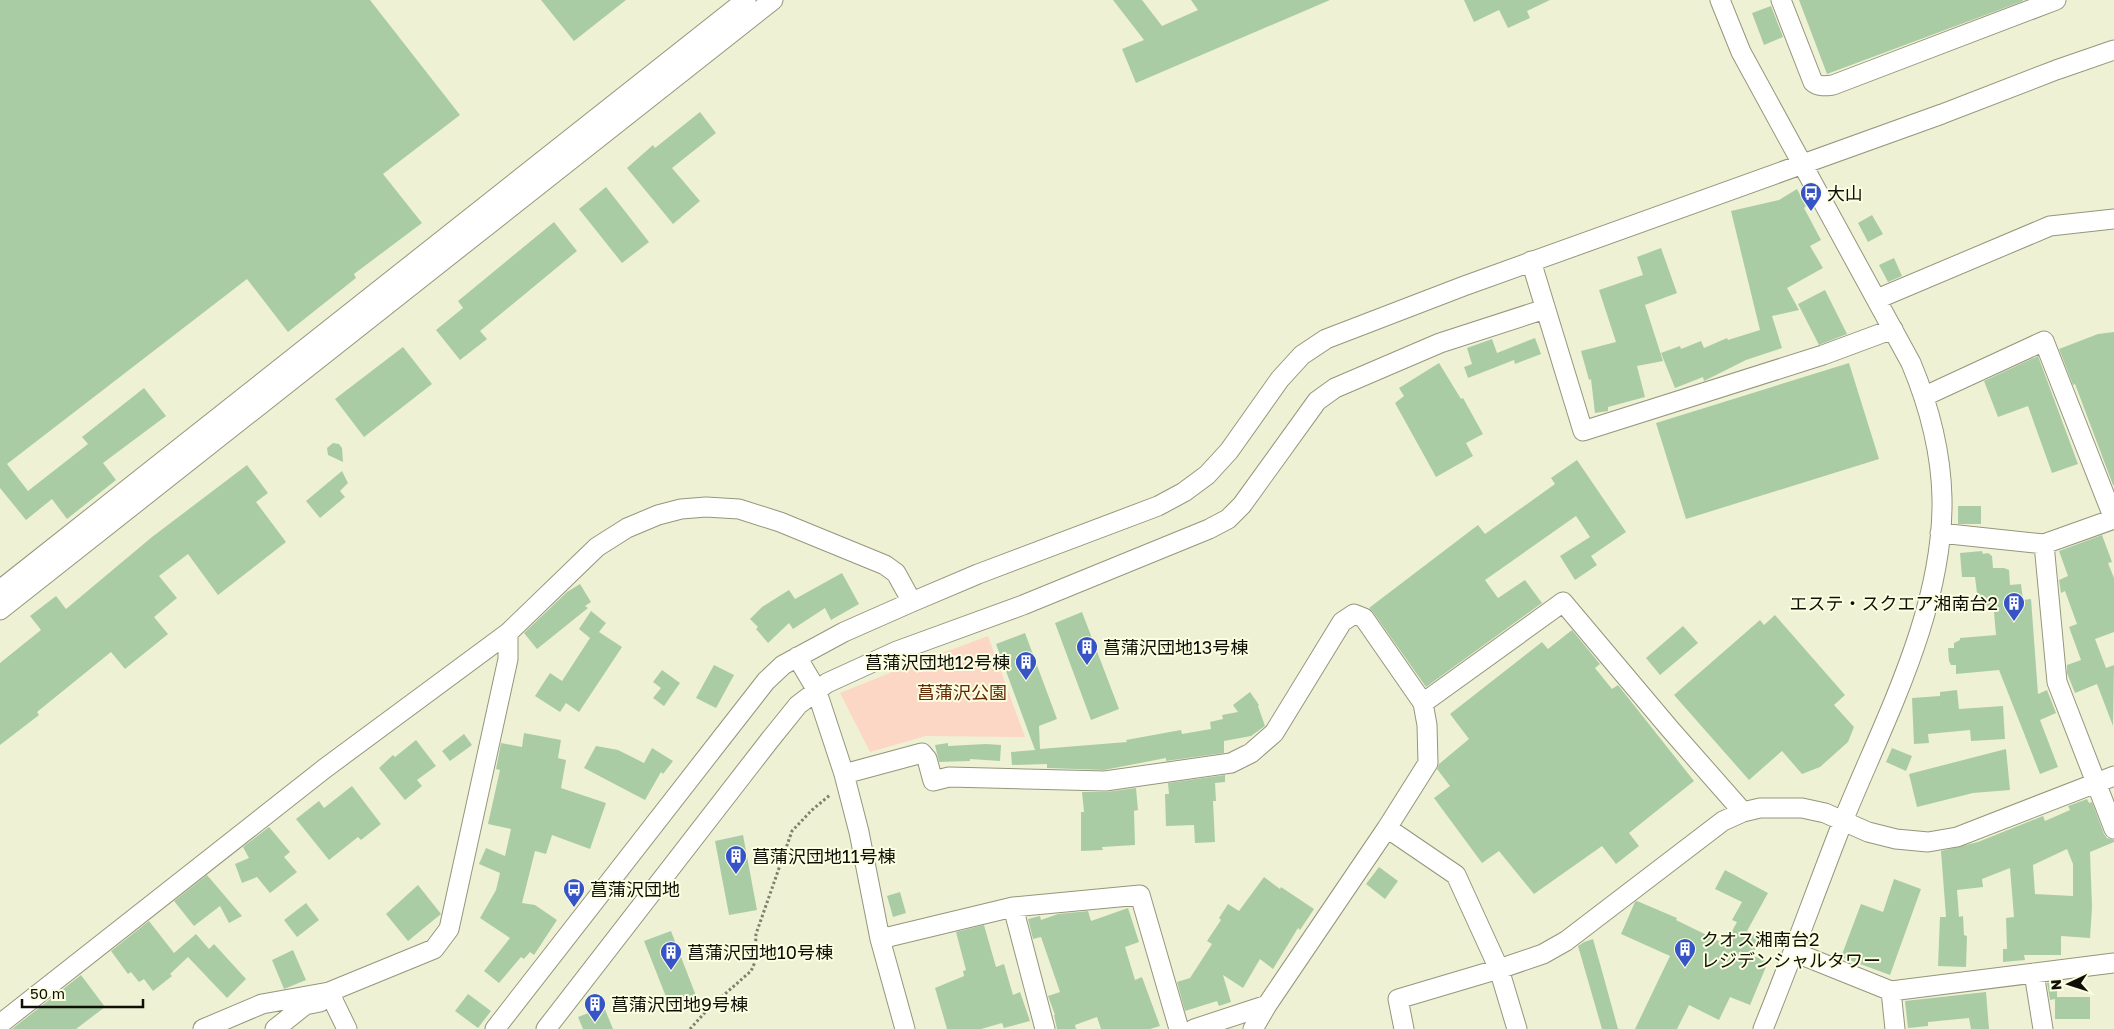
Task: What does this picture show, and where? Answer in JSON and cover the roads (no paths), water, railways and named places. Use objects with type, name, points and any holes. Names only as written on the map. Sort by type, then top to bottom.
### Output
[{"type":"street","points":[[0,590],[746,0]]},
{"type":"street","points":[[0,610],[773,0]]},
{"type":"street","points":[[1720,0],[1741,52],[1911,363],[1925,396],[1935,436],[1942,498],[1940,533],[1929,596],[1914,648],[1843,821],[1763,1029]]},
{"type":"street","points":[[1781,0],[1813,82],[1816,85],[1824,86],[1834,85],[2056,0]]},
{"type":"street","points":[[495,1029],[766,681],[783,665],[844,632],[912,602],[978,574],[1158,506],[1184,492],[1207,475],[1229,451],[1280,378],[1302,355],[1326,339],[1370,320],[2114,50]]},
{"type":"street","points":[[1877,299],[2050,226],[2114,219]]},
{"type":"street","points":[[1531,261],[1583,431],[1822,356],[1893,329]]},
{"type":"street","points":[[546,1029],[798,705],[816,689],[827,682],[897,651],[1024,605],[1209,529],[1228,519],[1242,505],[1318,401],[1336,388],[1440,343],[1546,309]]},
{"type":"street","points":[[1925,396],[2044,341],[2114,519],[2044,544],[1940,533]]},
{"type":"street","points":[[0,1024],[324,769],[508,633],[597,548],[628,528],[658,515],[681,509],[706,507],[739,509],[780,522],[871,558],[896,573],[912,602]]},
{"type":"street","points":[[2044,544],[2056,682],[2114,829]]},
{"type":"street","points":[[1423,703],[1563,602],[1675,736],[1743,812]]},
{"type":"street","points":[[844,774],[922,753],[927,759],[933,782],[949,777],[1105,781],[1231,764],[1251,753],[1274,732],[1342,622],[1354,614],[1364,618],[1423,703],[1427,725],[1428,764],[1267,1005],[1253,1029]]},
{"type":"street","points":[[275,1029],[305,1005],[331,996],[434,949],[449,929],[508,659],[508,633]]},
{"type":"street","points":[[797,657],[816,689],[844,774],[859,832],[880,940],[905,1029]]},
{"type":"street","points":[[1404,1029],[1398,999],[1535,958],[1566,941],[1723,821],[1743,812],[1773,807],[1802,808],[1825,813],[1868,832],[1896,839],[1928,842],[1957,838],[2114,776]]},
{"type":"street","points":[[1387,828],[1456,875],[1499,969],[1517,1029]]},
{"type":"street","points":[[880,940],[1013,907],[1140,895],[1179,1029]]},
{"type":"street","points":[[1013,907],[1045,1029]]},
{"type":"street","points":[[1794,952],[1891,991],[2114,962]]},
{"type":"street","points":[[2034,973],[2043,1029]]},
{"type":"street","points":[[1891,991],[1895,1029]]},
{"type":"street","points":[[202,1029],[262,1004],[331,996]]},
{"type":"street","points":[[331,996],[347,1029]]},
{"type":"street","points":[[1194,1029],[1267,1005]]},
{"type":"place","name":"大山","points":[[1811,212]]},
{"type":"place","name":"エステ・スクエア湘南台2","points":[[2014,622]]},
{"type":"place","name":"菖蒲沢団地13号棟","points":[[1087,666]]},
{"type":"place","name":"菖蒲沢団地12号棟","points":[[1026,681]]},
{"type":"place","name":"菖蒲沢団地11号棟","points":[[736,875]]},
{"type":"place","name":"菖蒲沢団地","points":[[574,908]]},
{"type":"place","name":"クオス湘南台2 レジデンシャルタワー","points":[[1685,968]]},
{"type":"place","name":"菖蒲沢団地10号棟","points":[[671,971]]},
{"type":"place","name":"菖蒲沢団地9号棟","points":[[595,1023]]},
{"type":"park label","name":"菖蒲沢公園","points":[[962,692]]}]
